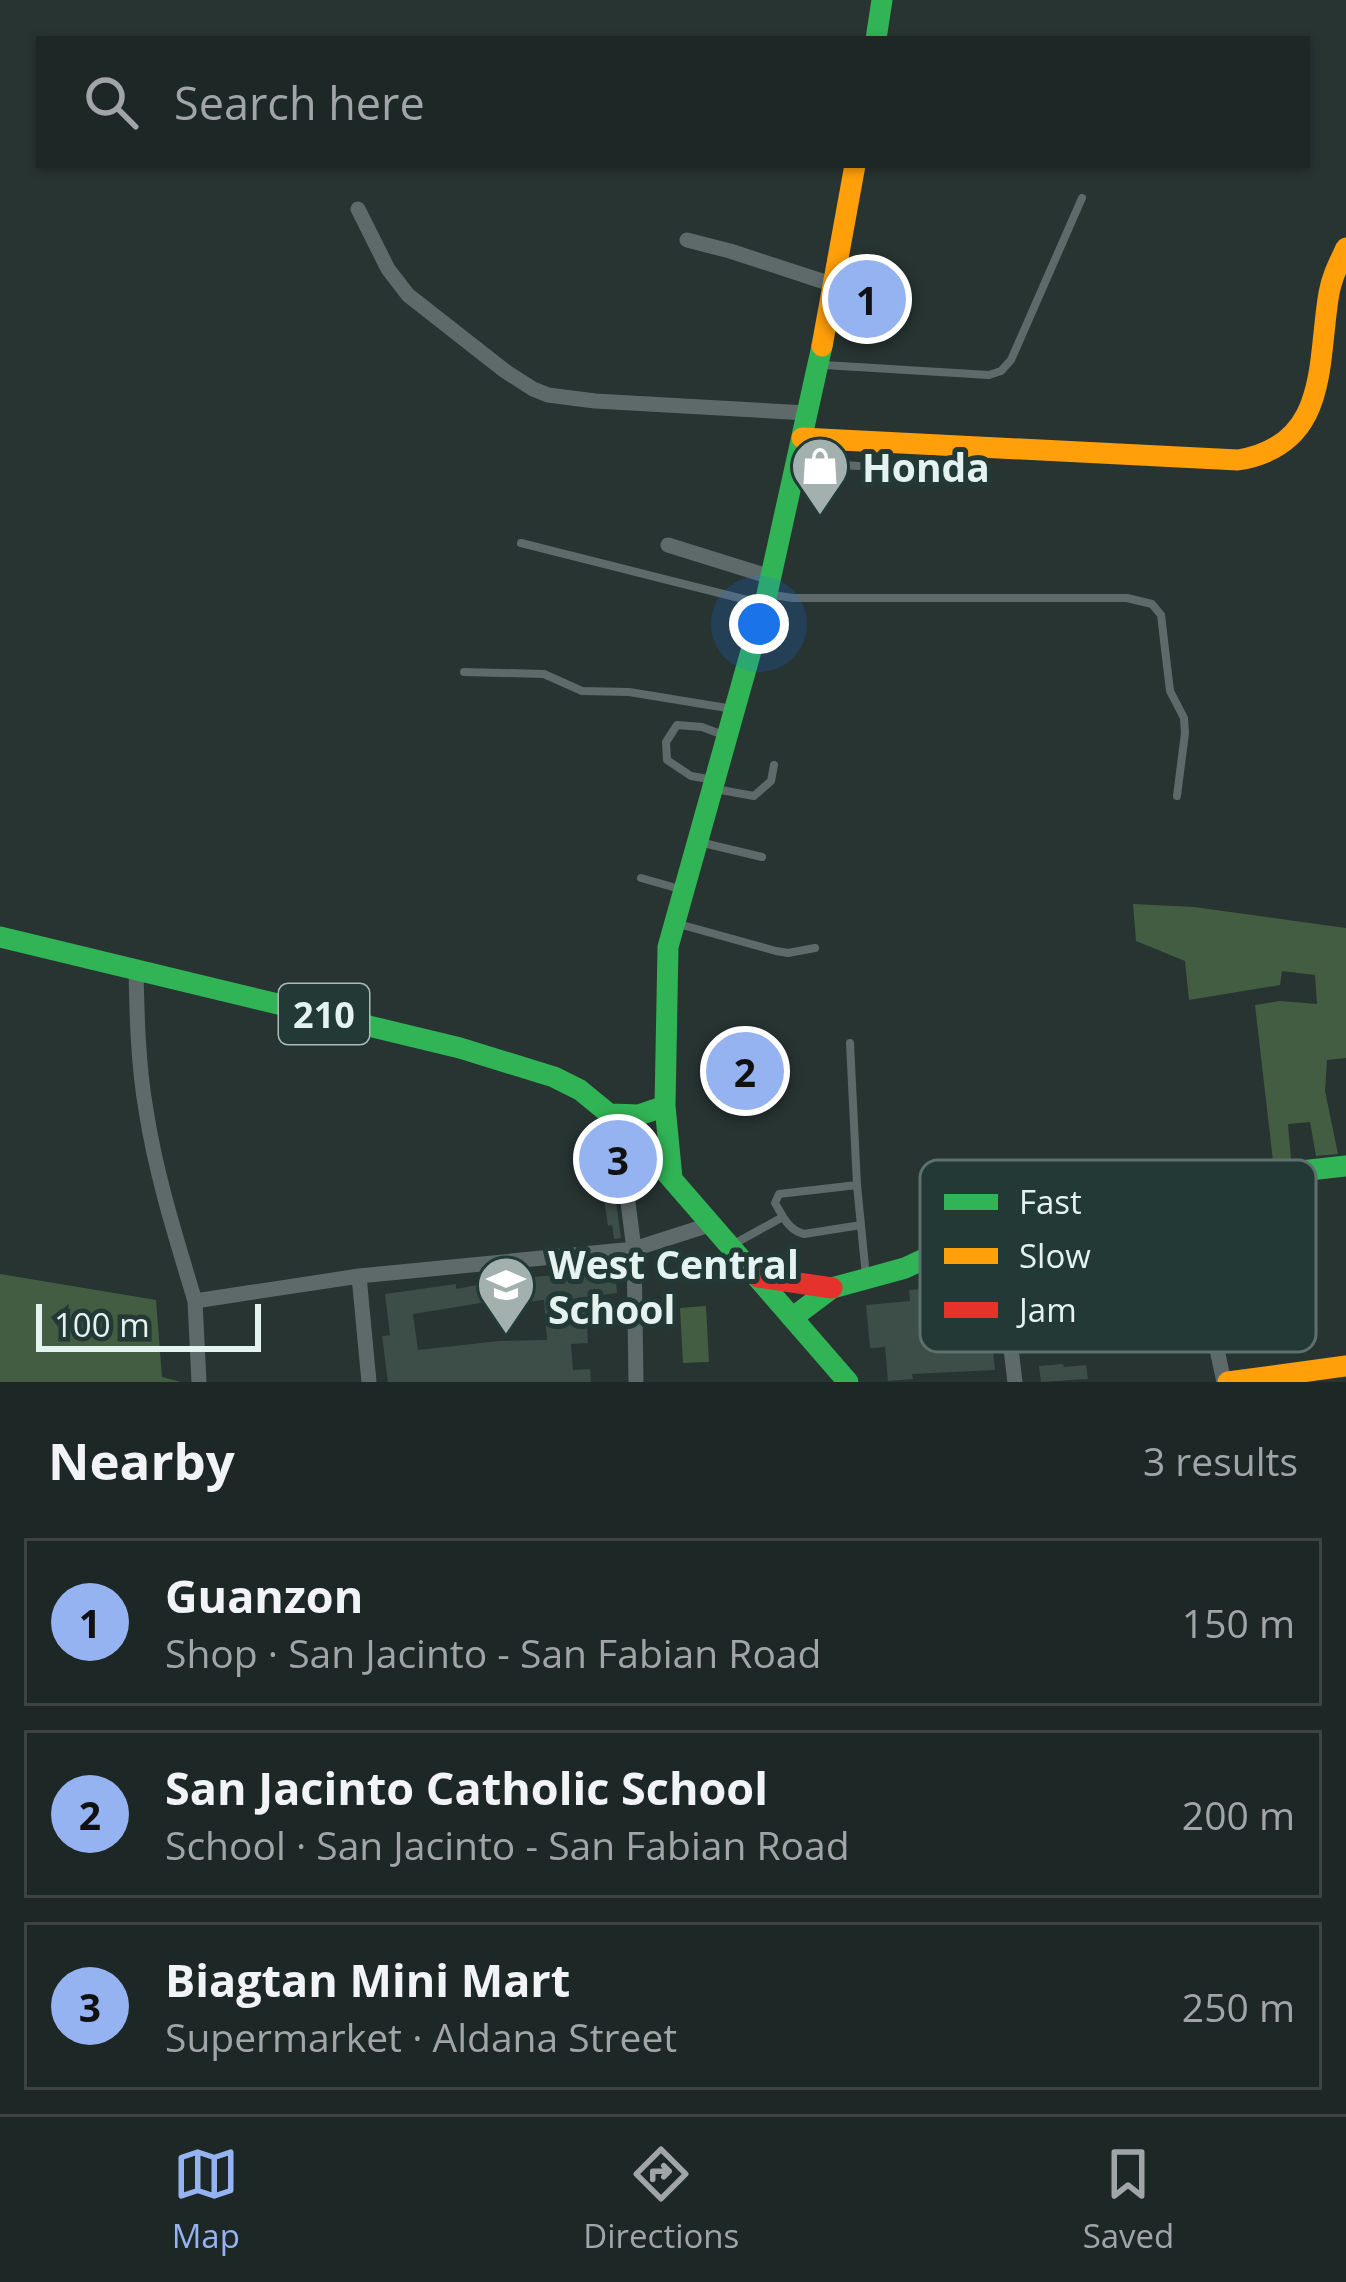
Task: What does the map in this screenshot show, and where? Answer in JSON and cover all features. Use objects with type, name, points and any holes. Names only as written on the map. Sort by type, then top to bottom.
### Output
[{"type":"main road","points":[[876,36],[882,0]]},
{"type":"main road","points":[[672,1178],[665,1106],[666,974],[674,923],[768,592],[818,365],[854,168]]},
{"type":"main road","points":[[802,438],[1258,458],[1289,440],[1309,415],[1324,361],[1334,269],[1346,248]]},
{"type":"main road","name":"210","points":[[0,937],[366,1024],[580,1090],[630,1131],[848,1382]]},
{"type":"main road","points":[[611,1114],[628,1118],[665,1106]]},
{"type":"main road","points":[[1316,1170],[1346,1166]]},
{"type":"main road","points":[[792,1318],[832,1288],[920,1261]]},
{"type":"main road","points":[[758,1277],[832,1288]]},
{"type":"main road","points":[[1226,1382],[1346,1366]]},
{"type":"street","points":[[358,209],[388,269],[409,295],[533,389],[595,401],[807,413]]},
{"type":"street","points":[[687,240],[834,286]]},
{"type":"street","points":[[668,545],[768,592]]},
{"type":"street","points":[[136,970],[145,1108],[159,1178],[195,1301],[199,1382]]},
{"type":"street","points":[[630,1131],[623,1164],[634,1249],[636,1382]]},
{"type":"street","points":[[195,1301],[359,1276],[634,1249],[712,1224]]},
{"type":"street","points":[[359,1276],[369,1382]]},
{"type":"street","points":[[1011,1352],[1015,1382]]},
{"type":"street","points":[[1219,1352],[1226,1382]]},
{"type":"lane","points":[[818,365],[989,376],[1001,371],[1011,360],[1082,198]]},
{"type":"lane","points":[[797,461],[858,466]]},
{"type":"lane","points":[[521,543],[793,598],[1127,598],[1152,604],[1161,615],[1170,691],[1184,718],[1177,796]]},
{"type":"lane","points":[[464,672],[544,674],[582,691],[629,692],[735,709]]},
{"type":"lane","points":[[727,736],[677,725],[666,742],[668,760],[691,776],[707,811],[762,857]]},
{"type":"lane","points":[[707,811],[754,796],[771,781],[774,765]]},
{"type":"lane","points":[[641,878],[684,890]]},
{"type":"lane","points":[[674,923],[776,951],[815,948]]},
{"type":"lane","points":[[850,1043],[867,1277]]},
{"type":"lane","points":[[857,1185],[779,1194],[775,1203],[789,1227],[804,1234],[861,1225]]},
{"type":"lane","points":[[730,1245],[783,1217]]},
{"type":"green space","points":[[1133,904],[1194,907],[1346,928],[1346,1058],[1327,1060],[1325,1091],[1338,1154],[1316,1156],[1310,1122],[1288,1124],[1291,1159],[1273,1160],[1255,1005],[1317,1004],[1315,975],[1282,971],[1280,985],[1189,1000],[1185,961],[1136,941]]},
{"type":"green space","points":[[0,1274],[156,1300],[162,1377],[181,1382],[0,1382]]},
{"type":"green space","points":[[706,1306],[709,1362],[683,1363],[680,1308]]},
{"type":"building","points":[[863,266],[900,274],[888,337],[850,329]]},
{"type":"building","points":[[613,1154],[621,1238],[614,1239],[603,1192],[610,1191],[608,1155]]},
{"type":"building","points":[[615,1270],[617,1293],[585,1297],[588,1343],[571,1344],[573,1370],[590,1369],[591,1382],[388,1382],[382,1336],[390,1335],[385,1294]],"holes":[[[517,1297],[518,1303],[544,1300],[547,1340],[418,1350],[413,1314]]]},
{"type":"building","points":[[920,1289],[920,1352],[993,1352],[995,1370],[912,1374],[913,1379],[888,1381],[885,1347],[870,1348],[866,1305],[910,1301],[909,1290]]},
{"type":"building","points":[[1086,1365],[1088,1379],[1041,1382],[1039,1366]]},
{"type":"traffic: fast","points":[[876,36],[882,0]]},
{"type":"traffic: fast","points":[[672,1178],[665,1106],[668,947],[767,594],[822,346]]},
{"type":"traffic: fast","points":[[0,937],[460,1048],[554,1077],[580,1090],[630,1131],[848,1382]]},
{"type":"traffic: fast","points":[[611,1114],[639,1115],[665,1106]]},
{"type":"traffic: fast","points":[[1316,1169],[1346,1166]]},
{"type":"traffic: fast","points":[[792,1318],[832,1288],[920,1261]]},
{"type":"traffic: slow","points":[[822,346],[854,168]]},
{"type":"traffic: slow","points":[[802,438],[1238,460],[1268,451],[1289,437],[1314,397],[1330,287],[1346,248]]},
{"type":"traffic: slow","points":[[1228,1382],[1346,1366]]},
{"type":"traffic: jam","points":[[758,1277],[832,1288]]},
{"type":"place","name":"Guanzon","points":[[867,299]]},
{"type":"place","name":"Honda","points":[[820,517]]},
{"type":"place","name":"San Jacinto Catholic School","points":[[745,1071]]},
{"type":"place","name":"Biagtan Mini Mart","points":[[618,1159]]},
{"type":"place","name":"West Central School","points":[[506,1336]]}]
